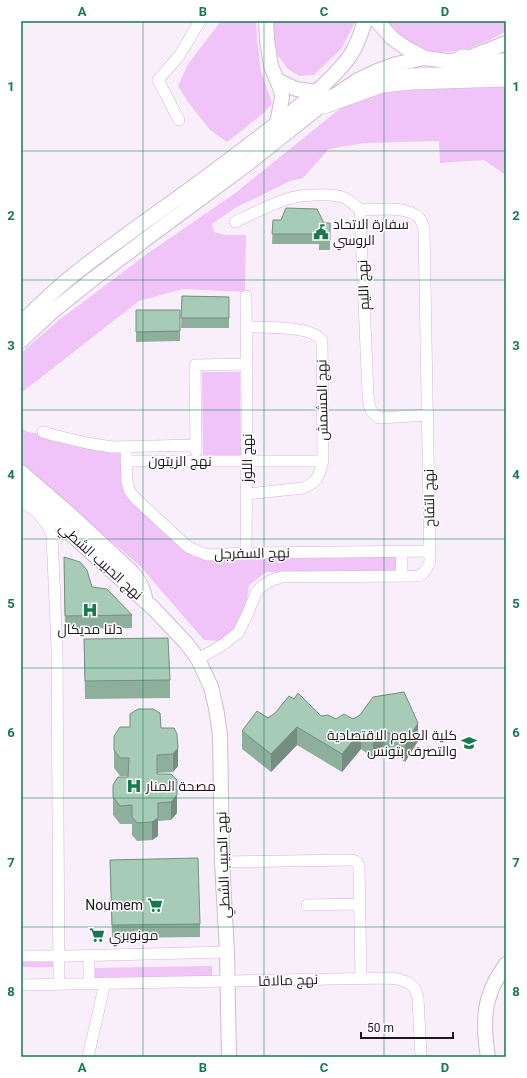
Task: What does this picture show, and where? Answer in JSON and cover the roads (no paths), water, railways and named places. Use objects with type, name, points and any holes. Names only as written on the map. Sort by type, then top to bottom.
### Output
[{"type":"highway","points":[[464,60],[506,65]]},
{"type":"highway","points":[[320,98],[382,82],[411,79],[506,76]]},
{"type":"street","points":[[178,120],[158,80],[179,56],[200,21]]},
{"type":"street","points":[[266,21],[268,52],[271,66],[282,97],[277,124]]},
{"type":"street","points":[[21,341],[53,311],[93,279],[250,162],[320,98],[355,49],[365,21]]},
{"type":"street","points":[[377,21],[392,38],[406,48],[425,58]]},
{"type":"street","points":[[21,323],[81,269],[277,124],[320,98],[377,71],[396,64],[425,58],[447,61],[464,60],[506,43]]},
{"type":"street","points":[[277,80],[320,98]]},
{"type":"street","points":[[235,222],[288,198],[308,196],[330,195],[343,197],[353,203],[360,210]]},
{"type":"street","name":"نهج التفاح","points":[[198,659],[221,646],[238,633],[256,593],[261,587],[270,581],[281,577],[419,576],[426,570],[430,562],[424,229],[420,219],[412,212],[398,210],[360,210]]},
{"type":"street","name":"نهج الليم","points":[[360,210],[369,408],[380,418],[428,415]]},
{"type":"street","name":"نهج اللوز","points":[[246,296],[246,553]]},
{"type":"street","name":"نهج المشمش","points":[[246,461],[323,461],[322,341],[317,335],[307,331],[288,328],[247,327]]},
{"type":"street","points":[[196,461],[195,365],[247,364]]},
{"type":"street","name":"نهج الزيتون","points":[[43,432],[87,443],[112,447],[196,445]]},
{"type":"street","points":[[126,447],[126,461]]},
{"type":"street","name":"نهج الزيتون","points":[[126,461],[246,461]]},
{"type":"street","name":"نهج السفرجل","points":[[126,461],[127,482],[130,492],[188,547],[207,554],[430,551]]},
{"type":"street","points":[[247,494],[303,488],[311,485],[318,478],[323,461]]},
{"type":"street","points":[[21,472],[72,516],[132,572],[143,588],[146,602]]},
{"type":"street","name":"نهج الحبيب الشطي","points":[[21,489],[146,602],[188,644],[198,659],[210,687],[216,708],[220,735],[222,862],[227,952],[229,1057]]},
{"type":"street","points":[[21,500],[37,512],[46,523],[52,536],[57,648],[59,984]]},
{"type":"street","points":[[401,576],[402,552]]},
{"type":"street","points":[[222,862],[354,860],[358,863],[361,978]]},
{"type":"street","points":[[307,905],[360,904]]},
{"type":"street","points":[[21,956],[227,952]]},
{"type":"street","points":[[89,955],[89,984]]},
{"type":"street","points":[[488,1057],[486,1042],[486,1017],[489,995],[496,979],[506,964]]},
{"type":"street","name":"نهج مالاقا","points":[[21,985],[228,982],[361,978],[398,979],[409,983],[415,989],[418,998],[421,1057]]},
{"type":"street","points":[[88,1057],[104,983]]},
{"type":"place","name":"سفارة الاتحاد الروسي","points":[[321,232]]},
{"type":"place","name":"دلتا مديكال","points":[[90,610]]},
{"type":"place","name":"كلية العلوم الاقتصادية والتصرف بتونس","points":[[469,743]]},
{"type":"place","name":"مصحة المنار","points":[[134,786]]},
{"type":"place","name":"Noumem","points":[[155,905]]},
{"type":"place","name":"مونوبري","points":[[97,935]]}]
